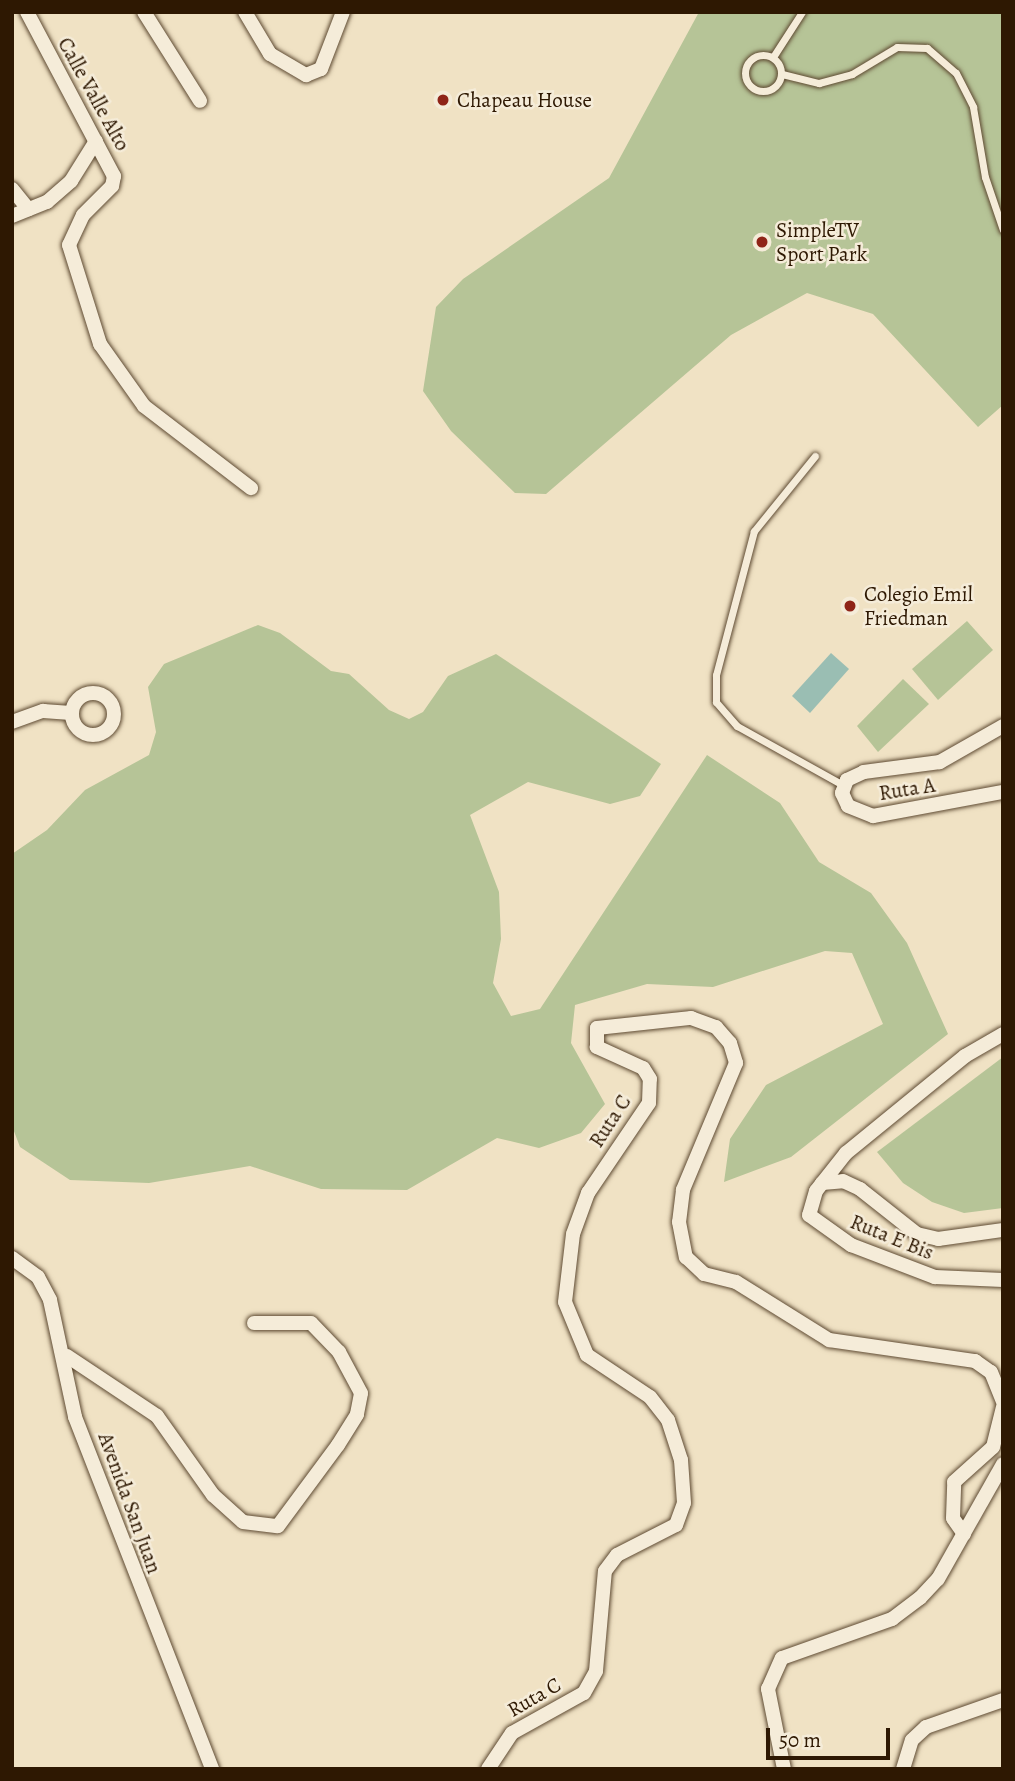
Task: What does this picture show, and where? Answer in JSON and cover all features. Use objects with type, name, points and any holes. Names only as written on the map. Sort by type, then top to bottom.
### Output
[{"type":"street","name":"Calle Valle Alto","points":[[27,12],[96,141],[113,186],[83,215],[69,245],[100,344],[127,390],[251,488]]},
{"type":"street","points":[[144,12],[200,100]]},
{"type":"street","points":[[245,12],[270,54],[306,75],[321,69],[343,15],[327,12]]},
{"type":"street","points":[[12,216],[28,209],[71,181],[96,141]]},
{"type":"street","points":[[12,189],[28,209]]},
{"type":"street","points":[[12,722],[43,711],[71,713]]},
{"type":"street","name":"Ruta A","points":[[1003,726],[940,762],[883,765],[844,785],[848,806],[873,816],[1003,792]]},
{"type":"street","name":"Ruta C","points":[[488,1769],[512,1733],[584,1693],[596,1671],[605,1571],[617,1555],[676,1525],[684,1503],[681,1460],[668,1420],[650,1397],[587,1355],[565,1302],[573,1234],[587,1192],[649,1102],[643,1068],[597,1048],[597,1028],[612,1022],[691,1018],[716,1027],[730,1042],[736,1063],[683,1190],[679,1222],[686,1258],[704,1274],[736,1282],[830,1340],[975,1361],[990,1372],[1003,1404],[993,1447],[954,1482],[953,1518],[964,1534]]},
{"type":"street","points":[[822,1183],[846,1153],[965,1056],[1003,1034]]},
{"type":"street","points":[[822,1183],[831,1179],[860,1189],[917,1234],[937,1239],[1003,1230]]},
{"type":"street","name":"Ruta E Bis","points":[[822,1183],[809,1215],[823,1231],[935,1277],[1003,1280]]},
{"type":"street","name":"Avenida San Juan","points":[[12,1258],[44,1287],[67,1356],[75,1417],[212,1769]]},
{"type":"street","points":[[67,1356],[157,1416],[213,1495],[243,1522],[278,1526],[351,1424],[360,1393],[340,1352],[311,1323],[254,1323]]},
{"type":"street","points":[[784,1769],[768,1689],[782,1658],[892,1619],[938,1579],[1003,1464]]},
{"type":"street","points":[[903,1769],[912,1740],[926,1727],[1003,1700]]},
{"type":"lane","points":[[773,57],[802,12]]},
{"type":"lane","points":[[773,57],[782,74],[819,83],[852,74],[897,47],[927,48],[956,73],[973,107],[987,187],[1003,230]]},
{"type":"lane","points":[[773,57],[754,58],[746,79],[766,91],[782,74]]},
{"type":"lane","points":[[815,456],[754,531],[716,675],[716,702],[737,726],[844,785]]},
{"type":"green space","name":"SimpleTV Sport Park","points":[[699,12],[1003,12],[1003,405],[978,427],[873,314],[807,293],[731,335],[546,494],[515,493],[451,431],[423,391],[436,307],[463,279],[609,178]]},
{"type":"green space","points":[[967,621],[993,650],[938,700],[912,669]]},
{"type":"green space","points":[[258,625],[280,633],[331,671],[349,674],[389,710],[409,719],[423,712],[448,676],[496,654],[661,764],[640,796],[610,804],[528,782],[470,815],[499,892],[501,939],[493,983],[511,1016],[540,1009],[707,755],[780,803],[819,862],[871,893],[907,943],[948,1034],[791,1157],[724,1182],[730,1139],[766,1085],[883,1024],[852,953],[825,951],[713,987],[647,984],[575,1005],[571,1043],[605,1104],[581,1133],[539,1148],[497,1138],[407,1190],[321,1189],[250,1166],[149,1183],[70,1180],[20,1147],[12,1126],[12,854],[47,830],[85,790],[149,755],[156,732],[148,687],[164,664]]},
{"type":"green space","points":[[903,679],[929,704],[878,752],[857,726]]},
{"type":"green space","points":[[1003,1057],[1003,1208],[964,1213],[932,1202],[903,1183],[877,1152]]},
{"type":"water","points":[[831,653],[849,669],[810,713],[792,696]]},
{"type":"place","name":"Chapeau House","points":[[443,100]]},
{"type":"place","name":"SimpleTV Sport Park","points":[[762,242]]},
{"type":"place","name":"Colegio Emil Friedman","points":[[850,606]]}]
